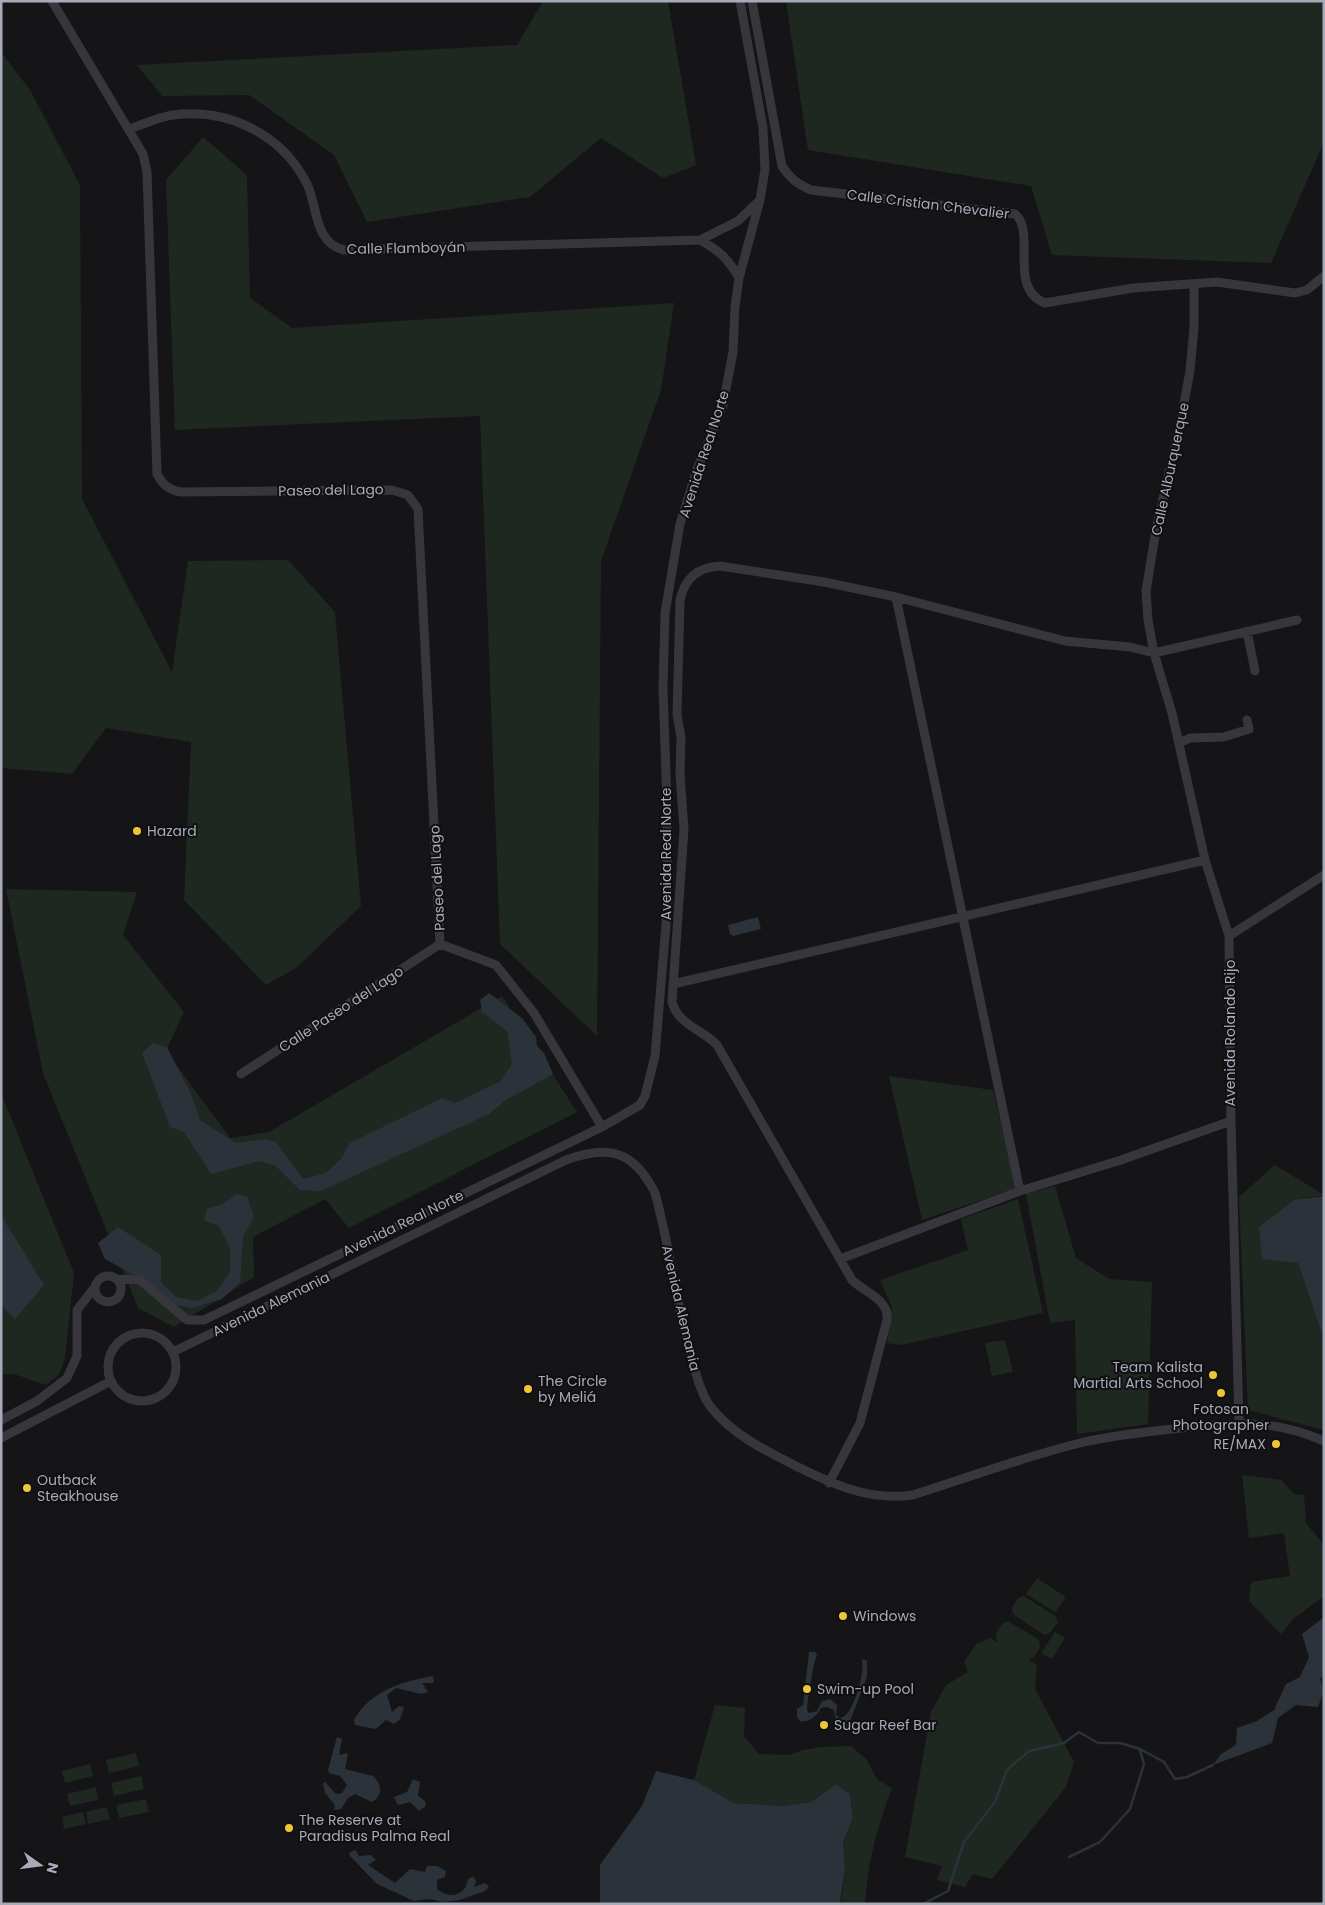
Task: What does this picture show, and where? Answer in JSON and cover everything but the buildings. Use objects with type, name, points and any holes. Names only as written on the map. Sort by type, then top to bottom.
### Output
[{"type":"street","points":[[52,1],[130,129]]},
{"type":"street","name":"Avenida Real Norte","points":[[117,1279],[130,1279],[145,1283],[187,1320],[204,1320],[602,1127],[640,1105],[645,1096],[655,1056],[667,912],[667,805],[663,688],[665,613],[680,524],[696,472],[723,405],[733,352],[735,307],[739,278],[760,200],[765,169],[763,128],[740,1]]},
{"type":"street","name":"Calle Cristian Chevalier","points":[[752,1],[782,166],[789,177],[799,185],[811,190],[1014,214],[1021,224],[1028,289],[1038,300],[1045,302],[1133,288],[1218,282],[1295,293],[1307,290],[1324,276]]},
{"type":"street","name":"Calle Flamboyán","points":[[130,129],[172,115],[183,114],[213,114],[251,127],[284,151],[307,184],[325,238],[331,245],[344,250],[700,240]]},
{"type":"street","name":"Paseo del Lago","points":[[130,129],[143,154],[147,172],[156,474],[160,481],[173,491],[181,492],[392,490],[408,495],[418,509],[440,944]]},
{"type":"street","points":[[700,240],[738,221],[760,200]]},
{"type":"street","points":[[700,240],[716,248],[731,262],[739,278]]},
{"type":"street","name":"Calle Alburquerque","points":[[1154,653],[1148,620],[1146,591],[1156,530],[1190,371],[1194,327],[1194,284]]},
{"type":"street","points":[[828,1483],[860,1423],[888,1316],[882,1303],[860,1287],[840,1259],[717,1045],[708,1036],[680,1018],[674,1011],[672,1002],[684,829],[680,774],[681,737],[676,715],[682,589],[698,571],[708,567],[720,566],[824,582],[896,597],[1065,641],[1130,646],[1154,653],[1297,620]]},
{"type":"street","points":[[896,597],[1020,1191]]},
{"type":"street","points":[[1248,631],[1255,671]]},
{"type":"street","name":"Avenida Rolando Rijo","points":[[1154,653],[1179,743],[1206,860],[1229,936],[1231,1121],[1239,1423]]},
{"type":"street","points":[[1179,743],[1190,738],[1224,737],[1249,729],[1247,720]]},
{"type":"street","points":[[673,984],[1206,860]]},
{"type":"street","points":[[1229,936],[1324,876]]},
{"type":"street","points":[[440,944],[496,965],[534,1013],[602,1127]]},
{"type":"street","name":"Calle Paseo del Lago","points":[[241,1074],[440,944]]},
{"type":"street","points":[[840,1259],[1020,1191],[1121,1160],[1231,1121]]},
{"type":"street","name":"Avenida Alemania","points":[[173,1352],[566,1160],[582,1154],[604,1150],[633,1161],[647,1177],[655,1193],[684,1332],[699,1382],[709,1404],[720,1417],[754,1444],[828,1483],[882,1497],[897,1497],[913,1494],[1084,1442],[1170,1429],[1239,1423],[1280,1425],[1299,1430],[1324,1441]]},
{"type":"street","points":[[1,1420],[37,1402],[67,1378],[77,1356],[75,1316],[84,1299],[104,1277],[117,1279],[122,1289]]},
{"type":"street","points":[[84,1299],[98,1298],[108,1303],[113,1302],[120,1296],[122,1289],[130,1279]]},
{"type":"street","points":[[95,1287],[98,1298]]},
{"type":"street","points":[[134,1334],[152,1334],[168,1344],[173,1352],[176,1361],[174,1380],[162,1395],[152,1400],[133,1400],[116,1390],[111,1381],[108,1362],[116,1344],[124,1338],[134,1334]]},
{"type":"street","points":[[1,1438],[111,1381]]},
{"type":"shaded area","points":[[543,1],[668,1],[696,165],[663,178],[601,138],[530,197],[367,222],[334,155],[249,95],[162,96],[137,65],[517,45]]},
{"type":"shaded area","points":[[786,1],[1324,1],[1324,142],[1271,263],[1052,255],[1031,186],[808,150]]},
{"type":"shaded area","points":[[1,52],[30,90],[80,185],[82,499],[172,672],[188,561],[288,560],[335,612],[361,906],[296,968],[266,985],[184,900],[191,742],[106,728],[72,774],[1,768]]},
{"type":"shaded area","points":[[203,137],[247,175],[250,298],[292,328],[674,303],[661,390],[601,561],[597,1036],[500,944],[480,416],[175,430],[166,180]]},
{"type":"shaded area","points":[[6,889],[137,892],[123,935],[184,1012],[166,1051],[230,1138],[269,1132],[502,996],[577,1112],[349,1228],[325,1199],[253,1237],[254,1277],[174,1327],[138,1308],[43,1073]]},
{"type":"shaded area","points":[[758,917],[761,929],[733,936],[730,934],[728,925]]},
{"type":"shaded area","points":[[489,993],[522,1018],[536,1037],[537,1046],[544,1053],[553,1074],[506,1100],[489,1114],[321,1191],[300,1190],[276,1166],[260,1161],[211,1174],[184,1132],[170,1127],[142,1053],[153,1043],[167,1047],[191,1094],[200,1120],[236,1143],[265,1139],[276,1142],[303,1179],[326,1173],[341,1159],[350,1143],[442,1098],[455,1103],[501,1081],[512,1064],[507,1031],[482,1012],[480,1000]]},
{"type":"shaded area","points":[[889,1076],[993,1090],[1017,1188],[922,1220]]},
{"type":"shaded area","points":[[1,1093],[74,1273],[65,1358],[59,1375],[46,1385],[14,1374],[1,1374]]},
{"type":"shaded area","points":[[1275,1165],[1324,1195],[1294,1200],[1298,1263],[1324,1340],[1324,1430],[1248,1410],[1239,1197]]},
{"type":"shaded area","points":[[1055,1186],[1076,1258],[1109,1279],[1152,1282],[1148,1424],[1077,1434],[1075,1320],[1050,1323],[1026,1194]]},
{"type":"shaded area","points":[[237,1194],[247,1197],[254,1216],[243,1237],[240,1282],[222,1299],[192,1308],[175,1305],[143,1280],[105,1259],[98,1243],[118,1227],[161,1255],[161,1282],[176,1297],[197,1301],[217,1291],[230,1272],[230,1249],[219,1226],[204,1220],[207,1209],[223,1204]]},
{"type":"shaded area","points":[[1324,1196],[1324,1340],[1298,1263],[1262,1259],[1259,1227],[1294,1200]]},
{"type":"shaded area","points":[[1018,1199],[1043,1313],[901,1345],[887,1343],[892,1307],[880,1280],[968,1250],[961,1219]]},
{"type":"shaded area","points":[[1,1215],[44,1285],[15,1319],[1,1305]]},
{"type":"shaded area","points":[[1005,1340],[1013,1372],[992,1376],[985,1343]]},
{"type":"shaded area","points":[[1242,1475],[1281,1480],[1294,1494],[1304,1495],[1306,1523],[1324,1545],[1324,1596],[1293,1619],[1281,1634],[1249,1601],[1251,1582],[1290,1576],[1284,1533],[1249,1538]]},
{"type":"shaded area","points":[[1037,1578],[1066,1597],[1055,1612],[1026,1594]]},
{"type":"shaded area","points":[[1024,1596],[1055,1616],[1058,1622],[1050,1633],[1044,1635],[1013,1614],[1012,1608],[1018,1598]]},
{"type":"shaded area","points":[[1324,1617],[1324,1674],[1320,1679],[1323,1690],[1318,1707],[1296,1705],[1278,1718],[1272,1743],[1213,1765],[1221,1754],[1236,1745],[1237,1728],[1257,1721],[1274,1710],[1286,1684],[1300,1677],[1309,1657],[1302,1634]]},
{"type":"shaded area","points":[[1008,1621],[1039,1640],[1040,1648],[1033,1658],[1028,1659],[1037,1665],[1035,1689],[1074,1762],[1066,1787],[992,1879],[973,1874],[965,1887],[937,1880],[942,1866],[905,1857],[931,1712],[946,1685],[968,1672],[964,1662],[976,1644],[990,1638],[1001,1644],[997,1641],[996,1634],[1002,1624]]},
{"type":"shaded area","points":[[1055,1632],[1065,1638],[1052,1659],[1041,1653]]},
{"type":"shaded area","name":"Swim-up Pool","points":[[809,1652],[815,1652],[817,1655],[807,1710],[809,1713],[817,1711],[822,1701],[830,1699],[837,1705],[836,1715],[840,1718],[845,1716],[853,1703],[862,1675],[862,1661],[863,1659],[867,1661],[867,1677],[848,1726],[842,1725],[835,1717],[834,1710],[827,1707],[821,1708],[815,1716],[807,1721],[800,1721],[797,1717],[797,1709],[803,1705]]},
{"type":"shaded area","points":[[433,1676],[434,1683],[422,1683],[428,1692],[421,1694],[396,1688],[387,1695],[392,1712],[399,1706],[404,1707],[400,1719],[394,1724],[386,1720],[376,1729],[355,1725],[354,1720],[361,1710],[378,1695],[399,1684]]},
{"type":"shaded area","points":[[715,1705],[745,1708],[744,1736],[759,1754],[789,1755],[802,1750],[822,1747],[851,1746],[866,1759],[877,1779],[892,1788],[874,1845],[865,1904],[838,1904],[841,1903],[845,1868],[843,1843],[853,1817],[850,1794],[836,1784],[811,1802],[783,1806],[734,1803],[694,1780]]},
{"type":"shaded area","points":[[337,1737],[342,1739],[339,1755],[348,1753],[345,1769],[373,1776],[378,1782],[380,1793],[372,1802],[355,1794],[348,1798],[341,1809],[334,1810],[335,1805],[325,1793],[323,1783],[325,1782],[336,1794],[342,1793],[347,1785],[340,1776],[329,1773],[328,1770]]},
{"type":"shaded area","points":[[136,1753],[139,1766],[109,1773],[106,1760]]},
{"type":"shaded area","points":[[90,1764],[93,1776],[65,1783],[62,1771]]},
{"type":"shaded area","points":[[656,1771],[694,1780],[734,1803],[783,1806],[811,1802],[836,1784],[850,1794],[853,1817],[843,1843],[845,1868],[840,1903],[600,1904],[600,1865],[642,1806]]},
{"type":"shaded area","points":[[141,1776],[144,1789],[114,1796],[111,1783]]},
{"type":"shaded area","points":[[413,1779],[420,1782],[418,1796],[425,1801],[426,1806],[419,1811],[410,1802],[398,1805],[394,1797],[407,1792]]},
{"type":"shaded area","points":[[96,1787],[98,1800],[70,1806],[67,1794]]},
{"type":"shaded area","points":[[146,1799],[149,1812],[119,1818],[116,1805]]},
{"type":"shaded area","points":[[107,1807],[110,1819],[88,1824],[86,1812]]},
{"type":"shaded area","points":[[83,1812],[86,1824],[64,1829],[62,1817]]},
{"type":"shaded area","points":[[355,1850],[359,1856],[371,1855],[376,1860],[368,1865],[395,1883],[410,1869],[425,1872],[427,1866],[437,1866],[446,1871],[445,1877],[437,1880],[437,1889],[444,1893],[458,1894],[465,1888],[469,1878],[474,1877],[476,1882],[474,1887],[485,1883],[489,1887],[485,1891],[460,1900],[442,1902],[430,1899],[414,1901],[377,1884],[350,1856],[349,1853]]},
{"type":"waterway","points":[[923,1904],[948,1891],[964,1842],[995,1802],[1007,1770],[1029,1751],[1064,1743],[1079,1732],[1098,1743],[1120,1743],[1140,1749],[1164,1762],[1175,1779],[1187,1777],[1213,1765]]},
{"type":"waterway","points":[[1069,1857],[1100,1842],[1130,1809],[1144,1764],[1140,1750]]},
{"type":"place","name":"Hazard","points":[[137,831]]},
{"type":"place","name":"Team Kalista Martial Arts School","points":[[1213,1375]]},
{"type":"place","name":"The Circle by Meliá","points":[[528,1389]]},
{"type":"place","name":"Fotosan Photographer","points":[[1221,1393]]},
{"type":"place","name":"RE/MAX","points":[[1276,1444]]},
{"type":"place","name":"Outback Steakhouse","points":[[27,1488]]},
{"type":"place","name":"Windows","points":[[843,1616]]},
{"type":"place","name":"Swim-up Pool","points":[[807,1689]]},
{"type":"place","name":"Sugar Reef Bar","points":[[824,1725]]},
{"type":"place","name":"The Reserve at Paradisus Palma Real","points":[[289,1828]]}]
